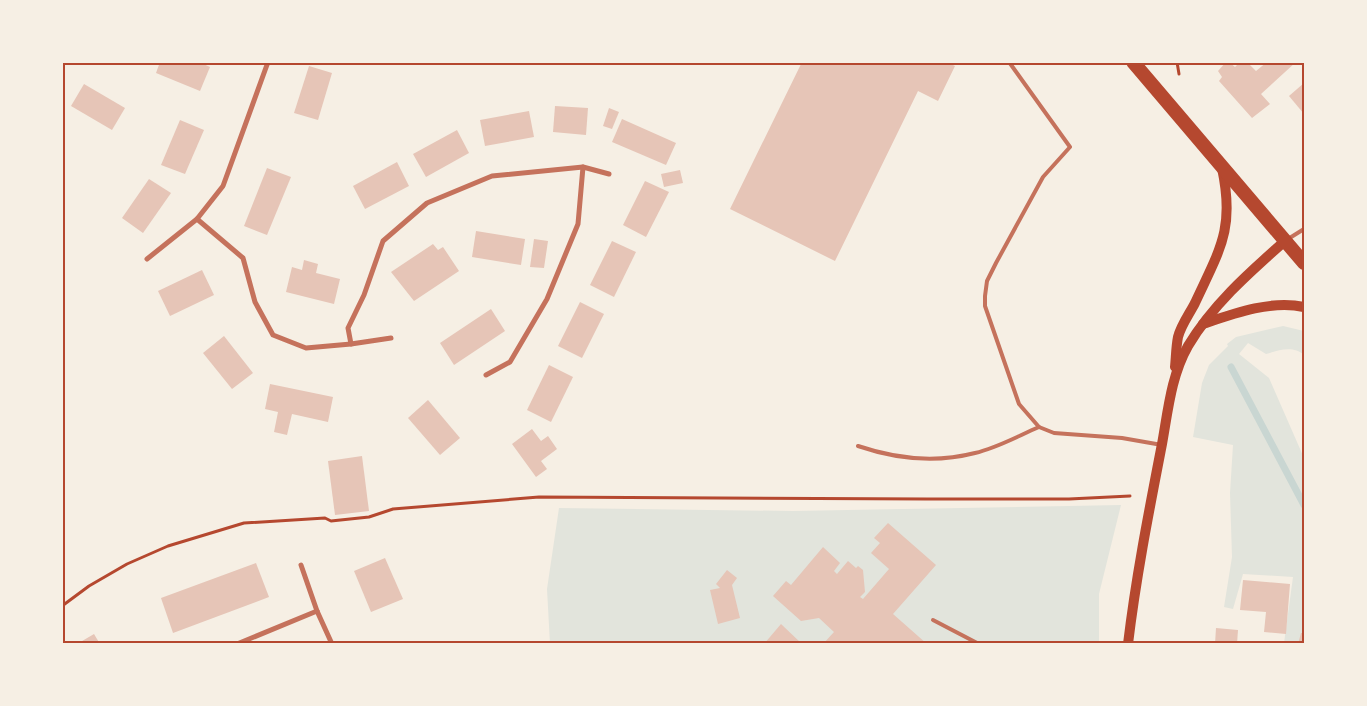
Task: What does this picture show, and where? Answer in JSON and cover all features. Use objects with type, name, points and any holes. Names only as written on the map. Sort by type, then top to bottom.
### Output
[{"type":"highway","points":[[1133,62],[1304,263]]},
{"type":"main road","points":[[1128,644],[1149,507],[1174,376],[1178,336],[1219,252],[1226,227],[1228,208],[1221,166]]},
{"type":"main road","points":[[1174,376],[1202,324],[1234,287],[1286,240]]},
{"type":"main road","points":[[1202,324],[1251,309],[1295,305],[1304,307]]},
{"type":"street","points":[[147,259],[197,219],[223,186],[268,62]]},
{"type":"street","points":[[351,344],[348,328],[364,296],[383,241],[427,203],[492,176],[583,167],[609,174]]},
{"type":"street","points":[[486,375],[510,362],[547,299],[578,224],[583,167]]},
{"type":"street","points":[[197,219],[243,258],[254,302],[273,335],[306,348],[391,338]]},
{"type":"street","points":[[301,564],[317,610],[332,644]]},
{"type":"street","points":[[237,644],[317,610]]},
{"type":"lane","points":[[1009,62],[1070,147],[1043,177],[996,263],[988,281],[985,296],[985,306],[1019,404],[1039,427],[1054,432],[1122,438],[1162,445]]},
{"type":"lane","points":[[1286,240],[1304,229]]},
{"type":"lane","points":[[858,446],[885,455],[923,460],[974,454],[998,446],[1039,427]]},
{"type":"lane","points":[[933,620],[979,644]]},
{"type":"path","points":[[1177,62],[1179,74]]},
{"type":"path","points":[[62,606],[112,573],[168,546],[244,523],[325,518],[331,521],[369,517],[393,510],[540,497],[1069,499],[1130,496]]},
{"type":"shaded area","points":[[1283,326],[1304,331],[1304,355],[1291,349],[1266,354],[1248,343],[1239,354],[1269,378],[1304,458],[1304,643],[1284,643],[1293,577],[1243,574],[1233,609],[1224,607],[1232,557],[1230,493],[1233,445],[1193,437],[1202,383],[1209,365],[1228,346],[1227,344],[1236,337]]},
{"type":"shaded area","points":[[1121,505],[1099,594],[1099,643],[550,644],[547,589],[559,508],[793,511]]},
{"type":"building","points":[[160,62],[199,62],[210,67],[200,91],[156,73]]},
{"type":"building","points":[[802,62],[947,62],[955,66],[938,101],[918,91],[835,261],[730,209]]},
{"type":"building","points":[[1226,62],[1235,67],[1240,62],[1247,62],[1256,71],[1267,62],[1296,62],[1261,94],[1270,104],[1252,118],[1219,81],[1222,77],[1218,71]]},
{"type":"building","points":[[309,66],[332,73],[318,120],[294,113]]},
{"type":"building","points":[[1304,83],[1304,114],[1289,96]]},
{"type":"building","points":[[84,84],[125,108],[112,130],[71,106]]},
{"type":"building","points":[[555,106],[588,108],[586,135],[553,132]]},
{"type":"building","points":[[609,108],[619,112],[612,129],[603,126]]},
{"type":"building","points":[[529,111],[534,137],[485,146],[480,120]]},
{"type":"building","points":[[622,119],[676,143],[666,165],[612,142]]},
{"type":"building","points":[[180,120],[204,130],[185,174],[161,165]]},
{"type":"building","points":[[457,130],[469,153],[426,177],[413,154]]},
{"type":"building","points":[[397,162],[409,186],[365,209],[353,186]]},
{"type":"building","points":[[267,168],[291,177],[267,235],[244,226]]},
{"type":"building","points":[[680,170],[683,183],[664,187],[661,174]]},
{"type":"building","points":[[149,179],[171,193],[143,233],[122,218]]},
{"type":"building","points":[[645,181],[669,192],[646,237],[623,225]]},
{"type":"building","points":[[476,231],[525,239],[521,265],[472,257]]},
{"type":"building","points":[[534,239],[548,241],[544,268],[530,267]]},
{"type":"building","points":[[612,241],[636,252],[614,297],[590,285]]},
{"type":"building","points":[[433,244],[438,250],[443,247],[459,271],[414,301],[391,272]]},
{"type":"building","points":[[304,260],[318,264],[316,273],[340,279],[334,304],[286,292],[292,267],[302,270]]},
{"type":"building","points":[[202,270],[214,295],[170,316],[158,291]]},
{"type":"building","points":[[580,302],[604,314],[582,358],[558,346]]},
{"type":"building","points":[[491,309],[505,331],[454,365],[440,343]]},
{"type":"building","points":[[224,336],[253,373],[232,389],[203,353]]},
{"type":"building","points":[[549,365],[573,377],[551,422],[527,410]]},
{"type":"building","points":[[270,384],[333,397],[328,422],[292,414],[287,435],[274,432],[278,412],[265,409]]},
{"type":"building","points":[[428,400],[460,438],[440,455],[408,418]]},
{"type":"building","points":[[532,429],[541,441],[548,436],[557,449],[541,461],[547,469],[536,477],[512,444]]},
{"type":"building","points":[[362,456],[369,511],[335,515],[328,461]]},
{"type":"building","points":[[888,523],[936,565],[893,614],[927,644],[823,644],[834,632],[819,618],[801,621],[773,596],[786,581],[791,585],[823,547],[840,563],[834,571],[837,574],[848,561],[856,568],[858,566],[863,570],[865,592],[860,597],[863,599],[889,569],[871,553],[880,543],[874,538]]},
{"type":"building","points":[[385,558],[403,599],[371,612],[354,571]]},
{"type":"building","points":[[256,563],[269,597],[173,633],[161,598]]},
{"type":"building","points":[[727,570],[737,578],[732,585],[740,618],[718,624],[710,590],[720,588],[716,584]]},
{"type":"building","points":[[1243,580],[1290,584],[1286,634],[1264,632],[1266,612],[1240,610]]},
{"type":"building","points":[[781,624],[802,644],[764,644]]},
{"type":"building","points":[[1216,628],[1238,630],[1237,644],[1215,644]]},
{"type":"building","points":[[1301,633],[1304,633],[1304,644],[1298,644]]},
{"type":"building","points":[[94,634],[100,644],[77,644]]},
{"type":"waterway","points":[[1231,367],[1304,505]]}]
